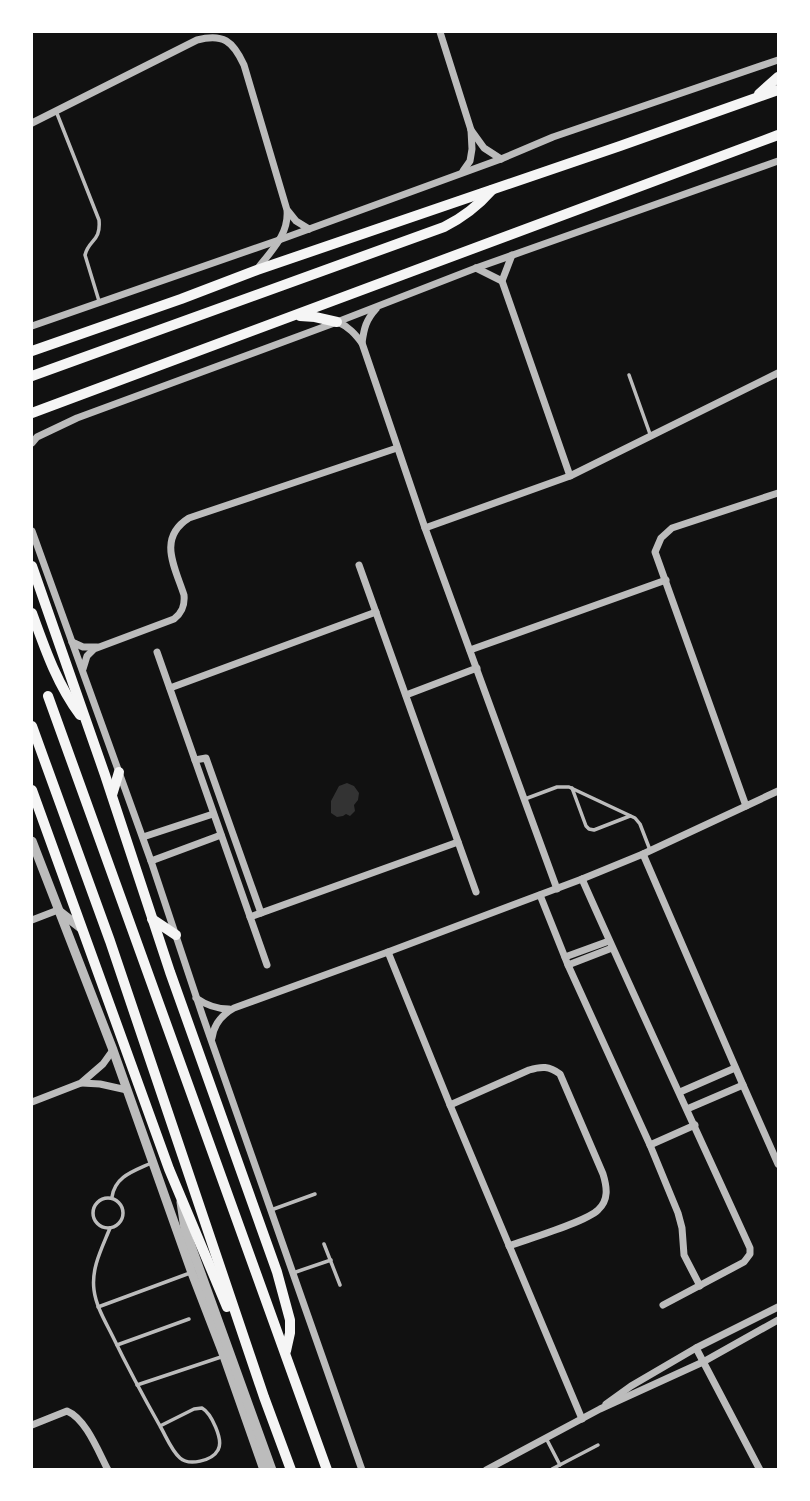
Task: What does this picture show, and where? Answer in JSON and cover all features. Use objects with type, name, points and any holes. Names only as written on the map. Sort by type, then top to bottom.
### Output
[{"type":"main road","points":[[753,99],[779,77]]},
{"type":"main road","points":[[32,351],[257,270],[779,90]]},
{"type":"main road","points":[[32,413],[779,135]]},
{"type":"main road","points":[[32,376],[444,227],[481,203],[493,188]]},
{"type":"main road","points":[[293,316],[337,322]]},
{"type":"main road","points":[[32,344],[54,343]]},
{"type":"main road","points":[[32,566],[170,972],[277,1272],[290,1320],[286,1351]]},
{"type":"main road","points":[[32,613],[56,677],[88,726]]},
{"type":"main road","points":[[48,696],[327,1469]]},
{"type":"main road","points":[[32,726],[110,941],[264,1397],[291,1469]]},
{"type":"main road","points":[[112,795],[119,772]]},
{"type":"main road","points":[[32,790],[128,1060],[181,1197],[264,1397]]},
{"type":"main road","points":[[152,919],[176,934]]},
{"type":"street","points":[[440,32],[471,130],[470,161],[463,172]]},
{"type":"street","points":[[32,123],[197,40],[210,37],[226,40],[237,50],[244,65],[288,210],[296,221],[309,229]]},
{"type":"street","points":[[32,326],[279,240],[553,137],[779,60]]},
{"type":"street","points":[[471,130],[484,148],[500,159]]},
{"type":"street","points":[[32,443],[37,437],[77,418],[475,268],[779,161]]},
{"type":"street","points":[[257,270],[287,226],[288,210]]},
{"type":"street","points":[[512,256],[502,281],[570,475]]},
{"type":"street","points":[[475,268],[502,281]]},
{"type":"street","points":[[362,343],[364,326],[379,306]]},
{"type":"street","points":[[337,322],[354,332],[362,343],[425,528],[557,889]]},
{"type":"street","points":[[425,528],[570,475],[779,373]]},
{"type":"street","points":[[83,673],[87,656],[98,647],[174,619],[182,610],[184,596],[170,542],[180,523],[189,517],[397,448]]},
{"type":"street","points":[[747,806],[655,552],[660,538],[672,528],[779,493]]},
{"type":"street","points":[[32,531],[143,837],[196,998],[362,1469]]},
{"type":"street","points":[[359,565],[476,892]]},
{"type":"street","points":[[470,650],[666,580]]},
{"type":"street","points":[[170,688],[376,612]]},
{"type":"street","points":[[72,642],[83,647],[98,647]]},
{"type":"street","points":[[157,652],[267,965]]},
{"type":"street","points":[[406,695],[477,668]]},
{"type":"street","points":[[195,760],[206,758],[261,913]]},
{"type":"street","points":[[212,1042],[215,1025],[234,1008],[557,889],[779,791]]},
{"type":"street","points":[[143,837],[213,814]]},
{"type":"street","points":[[151,861],[221,835]]},
{"type":"street","points":[[32,841],[34,857],[58,910],[113,1050],[191,1273],[264,1469]]},
{"type":"street","points":[[250,917],[458,842]]},
{"type":"street","points":[[646,852],[735,1068],[779,1164]]},
{"type":"street","points":[[582,879],[750,1248],[750,1254],[744,1262],[663,1305]]},
{"type":"street","points":[[540,895],[568,965],[681,1220],[685,1259],[700,1286]]},
{"type":"street","points":[[58,910],[82,929]]},
{"type":"street","points":[[32,920],[58,910]]},
{"type":"street","points":[[565,957],[610,945]]},
{"type":"street","points":[[568,965],[610,945]]},
{"type":"street","points":[[388,953],[582,1419]]},
{"type":"street","points":[[196,998],[218,1008],[234,1008]]},
{"type":"street","points":[[32,1102],[81,1083],[103,1064],[113,1050]]},
{"type":"street","points":[[450,1105],[529,1070],[551,1067],[560,1074],[603,1174],[607,1187],[605,1199],[598,1210],[584,1219],[509,1246]]},
{"type":"street","points":[[680,1092],[735,1068]]},
{"type":"street","points":[[81,1083],[127,1090]]},
{"type":"street","points":[[687,1109],[743,1085]]},
{"type":"street","points":[[650,1145],[695,1125]]},
{"type":"street","points":[[181,1197],[185,1229],[272,1469]]},
{"type":"street","points":[[600,1409],[631,1386],[696,1348],[779,1307]]},
{"type":"street","points":[[486,1469],[600,1409],[703,1362],[779,1320]]},
{"type":"street","points":[[696,1348],[760,1469]]},
{"type":"street","points":[[32,1425],[67,1411],[76,1415],[108,1469]]},
{"type":"lane","points":[[56,111],[99,220],[96,240],[85,255],[100,303]]},
{"type":"lane","points":[[629,375],[650,436]]},
{"type":"lane","points":[[525,799],[561,786],[572,788],[631,816],[640,824],[646,852]]},
{"type":"lane","points":[[572,788],[589,829],[594,830],[631,816]]},
{"type":"lane","points":[[112,1198],[114,1186],[123,1176],[153,1162]]},
{"type":"lane","points":[[271,1210],[315,1194]]},
{"type":"lane","points":[[107,1197],[112,1198],[121,1204],[124,1214],[119,1224],[104,1228],[96,1222],[93,1212],[97,1202],[107,1197]]},
{"type":"lane","points":[[110,1228],[94,1270],[93,1289],[98,1307],[137,1385],[160,1426],[176,1453],[187,1462],[197,1462],[211,1456],[220,1448],[220,1440],[211,1417],[202,1408],[194,1409],[160,1426]]},
{"type":"lane","points":[[324,1244],[340,1285]]},
{"type":"lane","points":[[293,1273],[331,1260]]},
{"type":"lane","points":[[98,1307],[191,1273]]},
{"type":"lane","points":[[117,1345],[189,1319]]},
{"type":"lane","points":[[137,1385],[224,1356]]},
{"type":"lane","points":[[546,1438],[560,1465]]},
{"type":"lane","points":[[552,1469],[598,1445]]},
{"type":"shaded area","points":[[347,783],[354,786],[359,793],[354,805],[355,811],[350,816],[346,814],[337,817],[331,813],[331,801],[339,786]]}]
